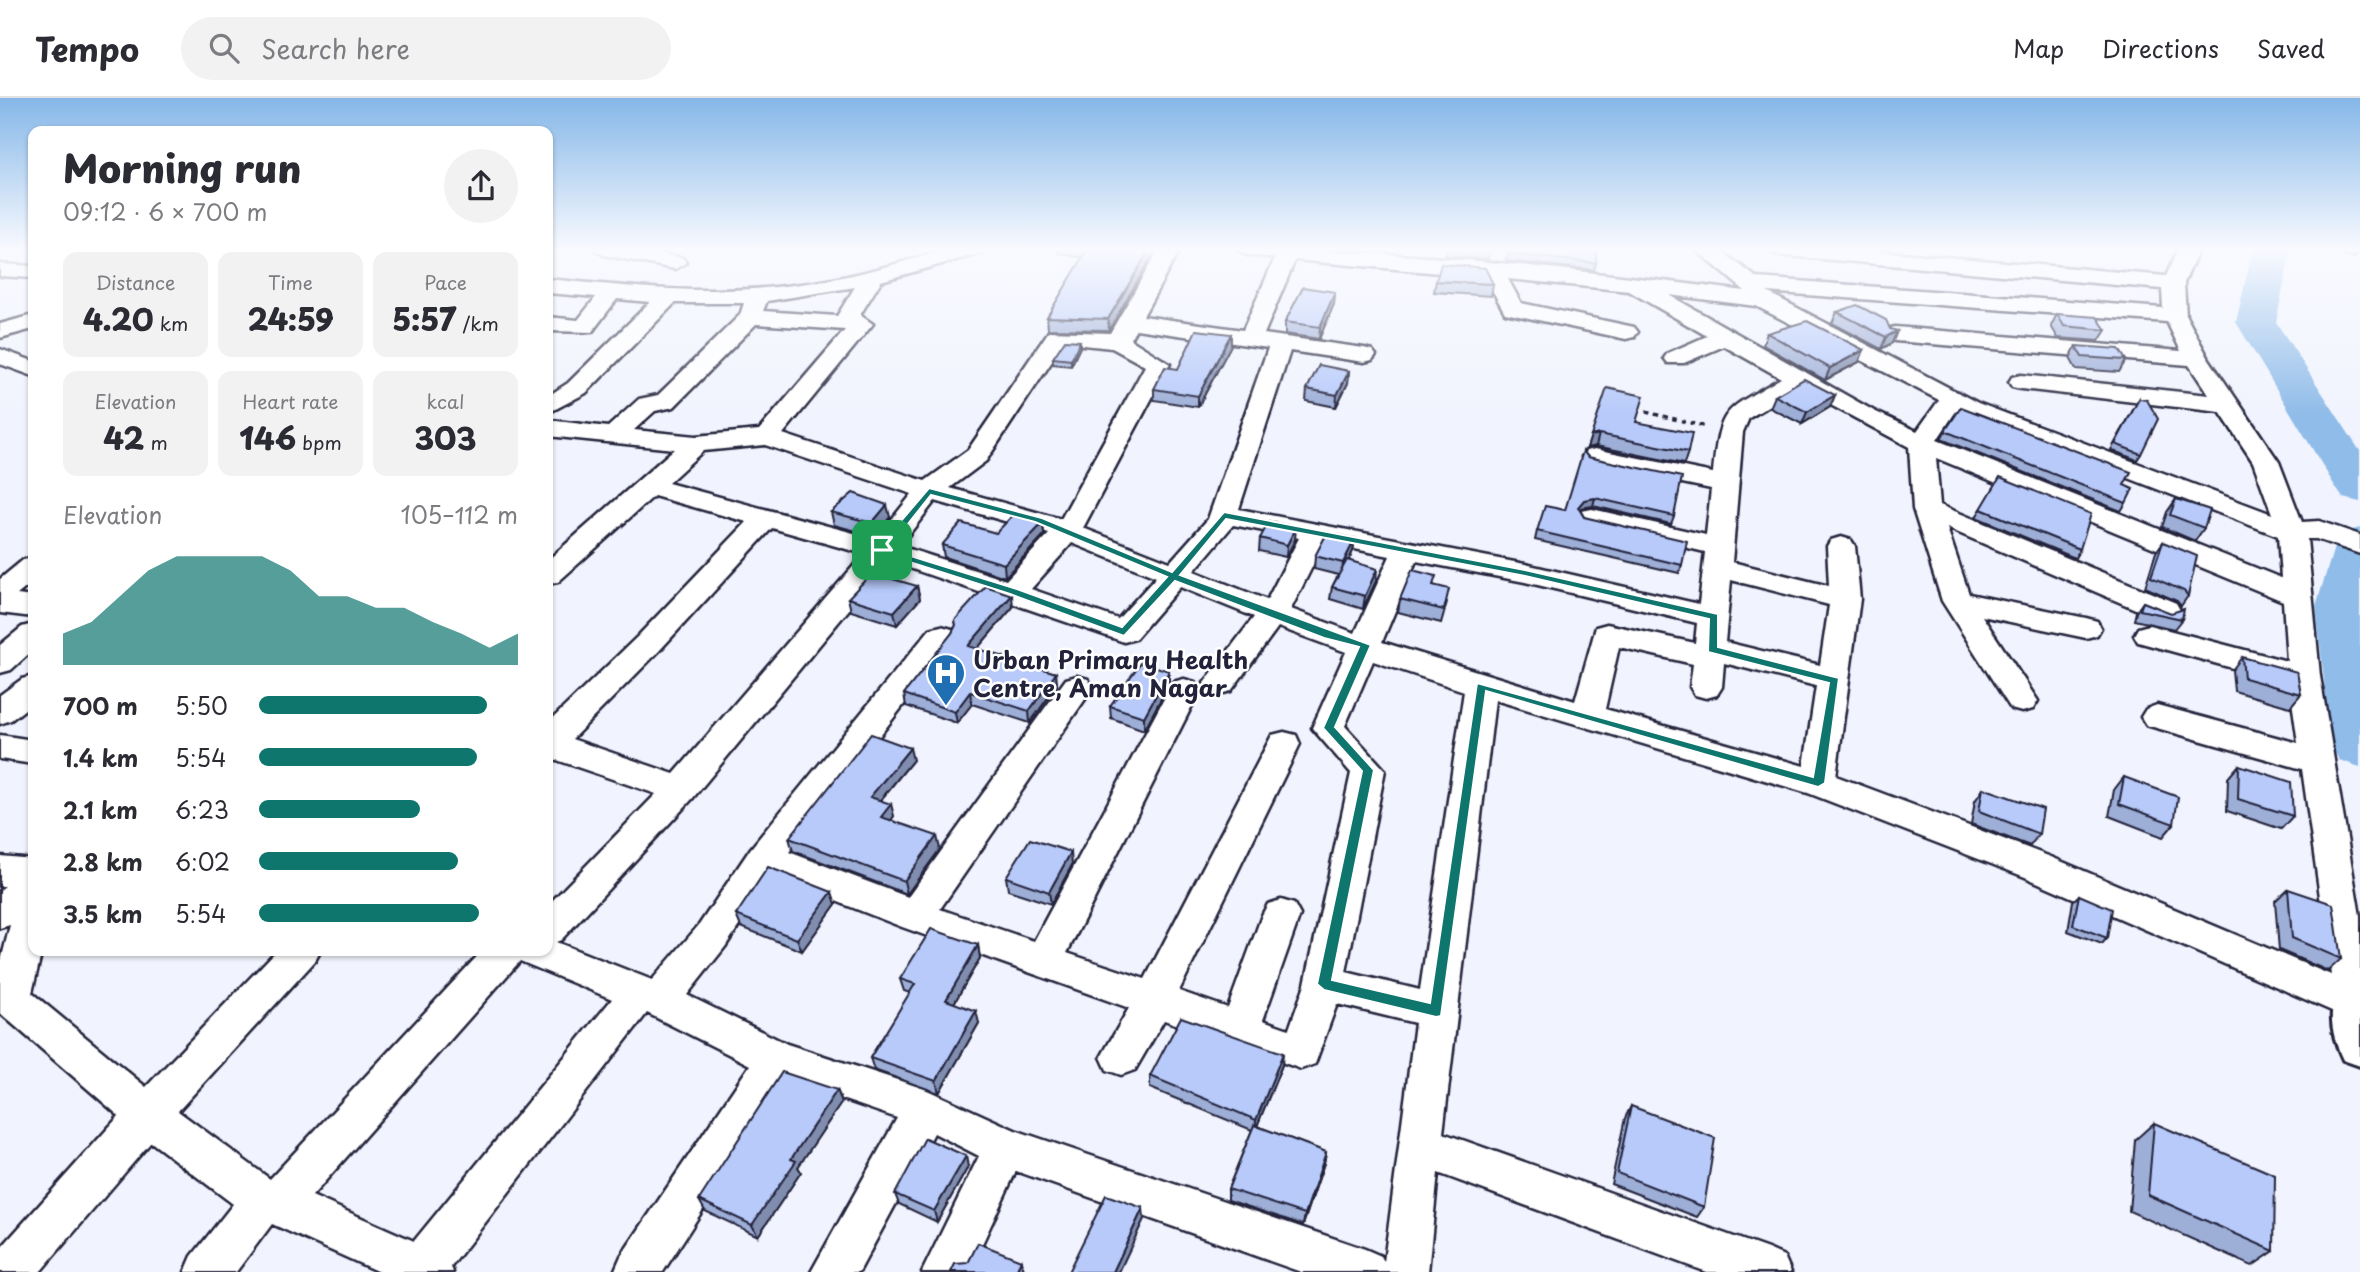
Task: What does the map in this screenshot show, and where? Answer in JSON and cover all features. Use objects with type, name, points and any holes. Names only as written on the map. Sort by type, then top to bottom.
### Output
[{"type":"street","points":[[553,324],[584,327],[602,304]]},
{"type":"street","points":[[553,403],[577,388],[650,304]]},
{"type":"street","points":[[735,304],[862,324]]},
{"type":"street","points":[[616,433],[648,404],[665,402],[755,306],[763,304]]},
{"type":"street","points":[[856,304],[847,318],[862,324]]},
{"type":"street","points":[[1124,331],[1140,304]]},
{"type":"street","points":[[1251,338],[1266,304]]},
{"type":"street","points":[[1510,304],[1513,309],[1626,332]]},
{"type":"street","points":[[1667,304],[1865,416],[1922,443],[2299,596]]},
{"type":"street","points":[[1778,304],[1961,403],[2306,531],[2360,545]]},
{"type":"street","points":[[1986,304],[2008,344],[2021,382]]},
{"type":"street","points":[[2037,304],[2175,316]]},
{"type":"street","points":[[2174,304],[2175,316],[2197,359],[2266,462],[2306,531],[2299,596],[2304,676],[2358,1023]]},
{"type":"street","points":[[0,331],[28,323]]},
{"type":"street","points":[[767,437],[862,324]]},
{"type":"street","points":[[1013,591],[1066,532],[1158,364],[1124,331]]},
{"type":"street","points":[[553,924],[681,789],[824,624],[929,491],[977,456],[1056,336],[1124,331],[1251,338],[1364,355]]},
{"type":"street","points":[[1895,334],[2197,359]]},
{"type":"street","points":[[1676,358],[1725,337]]},
{"type":"street","points":[[649,486],[882,550],[1013,591],[1124,632],[1224,515],[1281,343]]},
{"type":"street","points":[[0,356],[28,367]]},
{"type":"street","points":[[1706,687],[1730,432],[1738,414],[1799,378]]},
{"type":"street","points":[[2022,701],[1957,601],[1927,509],[1922,443],[1961,403],[2021,382],[2228,405]]},
{"type":"street","points":[[558,429],[616,433],[696,444],[767,437],[929,491],[1039,520],[1272,614],[1481,685],[1818,783],[2038,867],[2358,1023]]},
{"type":"street","points":[[553,571],[696,444]]},
{"type":"street","points":[[1595,457],[1725,484]]},
{"type":"street","points":[[1927,509],[2157,622],[2304,676]]},
{"type":"street","points":[[1224,515],[1525,573],[1714,617]]},
{"type":"street","points":[[1592,517],[1845,599]]},
{"type":"street","points":[[553,738],[648,644],[766,518]]},
{"type":"street","points":[[1220,683],[1272,614],[1316,532]]},
{"type":"street","points":[[1818,783],[1845,599],[1841,546]]},
{"type":"street","points":[[764,858],[915,916],[1300,1051],[1324,984],[1368,770],[1328,728],[1407,550]]},
{"type":"street","points":[[0,594],[28,571]]},
{"type":"street","points":[[1957,601],[2085,628]]},
{"type":"street","points":[[0,603],[28,606]]},
{"type":"street","points":[[1587,717],[1606,634],[1835,680]]},
{"type":"street","points":[[28,929],[11,999],[148,1114],[270,1202],[426,1270],[650,996],[712,936],[764,858],[941,636]]},
{"type":"street","points":[[0,662],[28,638]]},
{"type":"street","points":[[1405,1272],[1436,1011],[1481,685]]},
{"type":"street","points":[[915,916],[1077,687]]},
{"type":"street","points":[[1044,960],[1184,690]]},
{"type":"street","points":[[0,712],[28,691]]},
{"type":"street","points":[[2157,717],[2319,761]]},
{"type":"street","points":[[1121,1057],[1155,999],[1284,744]]},
{"type":"street","points":[[553,745],[681,789]]},
{"type":"street","points":[[0,747],[28,751]]},
{"type":"street","points":[[0,871],[28,873]]},
{"type":"street","points":[[0,913],[28,887]]},
{"type":"street","points":[[1240,1028],[1281,915]]},
{"type":"street","points":[[10,1272],[148,1114],[296,956]]},
{"type":"street","points":[[208,1272],[270,1202],[502,956]]},
{"type":"street","points":[[549,956],[650,996],[777,1059],[925,1108],[1006,1147],[1364,1272]]},
{"type":"street","points":[[1324,984],[1436,1011]]},
{"type":"street","points":[[637,1272],[777,1059]]},
{"type":"street","points":[[834,1272],[925,1108]]},
{"type":"street","points":[[1420,1146],[1768,1272]]},
{"type":"street","points":[[945,1272],[1006,1147]]},
{"type":"path","points":[[1646,412],[1730,432]]},
{"type":"building","points":[[1055,304],[1117,304],[1108,319],[1047,317]]},
{"type":"building","points":[[1294,304],[1330,304],[1320,327],[1285,322]]},
{"type":"building","points":[[1857,305],[1886,320],[1890,329],[1897,331],[1886,337],[1837,312]]},
{"type":"building","points":[[2057,314],[2097,317],[2106,330],[2064,326]]},
{"type":"building","points":[[1807,321],[1864,350],[1830,368],[1767,333]]},
{"type":"building","points":[[1196,330],[1231,334],[1198,396],[1154,389],[1165,367],[1178,369]]},
{"type":"building","points":[[1065,340],[1080,341],[1071,360],[1053,358]]},
{"type":"building","points":[[2076,346],[2119,349],[2126,360],[2082,357]]},
{"type":"building","points":[[1319,365],[1349,371],[1337,395],[1307,389]]},
{"type":"building","points":[[1804,379],[1835,395],[1807,412],[1775,396]]},
{"type":"building","points":[[1607,388],[1644,396],[1636,422],[1692,433],[1688,452],[1599,434],[1591,436]]},
{"type":"building","points":[[2139,399],[2147,400],[2158,419],[2141,454],[2115,444]]},
{"type":"building","points":[[1961,407],[2131,472],[2124,485],[2133,489],[2126,503],[1945,431]]},
{"type":"building","points":[[1583,451],[1588,457],[1682,477],[1674,516],[1595,498],[1584,500],[1578,507],[1584,517],[1687,541],[1682,565],[1537,531],[1545,506],[1565,510]]},
{"type":"building","points":[[2000,477],[2091,514],[2080,549],[1981,509]]},
{"type":"building","points":[[853,493],[887,505],[872,523],[831,512]]},
{"type":"building","points":[[2176,499],[2210,510],[2204,528],[2170,515]]},
{"type":"building","points":[[1014,514],[1043,523],[1004,564],[942,545],[961,523],[996,533]]},
{"type":"building","points":[[1269,522],[1296,527],[1287,545],[1260,538]]},
{"type":"building","points":[[1327,533],[1355,539],[1343,563],[1315,556]]},
{"type":"building","points":[[2163,542],[2197,556],[2188,596],[2184,591],[2151,577]]},
{"type":"building","points":[[1347,560],[1377,569],[1365,596],[1332,587]]},
{"type":"building","points":[[1412,570],[1436,576],[1433,585],[1449,589],[1444,610],[1400,599]]},
{"type":"building","points":[[872,573],[917,586],[894,612],[848,598]]},
{"type":"building","points":[[986,586],[1012,595],[968,646],[1056,673],[1029,711],[970,692],[955,712],[904,694],[952,633],[955,620]]},
{"type":"building","points":[[2143,602],[2171,613],[2184,609],[2182,619],[2140,610]]},
{"type":"building","points":[[2242,657],[2297,672],[2301,694],[2244,678]]},
{"type":"building","points":[[1141,662],[1169,671],[1144,717],[1110,706]]},
{"type":"building","points":[[871,734],[910,748],[870,797],[891,804],[881,817],[937,836],[904,881],[789,838]]},
{"type":"building","points":[[2239,765],[2291,782],[2293,816],[2238,799]]},
{"type":"building","points":[[2124,777],[2178,797],[2174,824],[2119,804]]},
{"type":"building","points":[[1983,788],[2043,809],[2039,834],[1979,811]]},
{"type":"building","points":[[1030,839],[1071,852],[1049,892],[1006,877]]},
{"type":"building","points":[[768,867],[832,892],[797,939],[736,915]]},
{"type":"building","points":[[2288,889],[2333,904],[2341,959],[2292,938]]},
{"type":"building","points":[[2079,895],[2112,909],[2107,938],[2073,925]]},
{"type":"building","points":[[931,929],[978,945],[946,1000],[976,1011],[936,1081],[870,1058],[915,984],[900,979]]},
{"type":"building","points":[[1181,1017],[1283,1053],[1256,1120],[1150,1076]]},
{"type":"building","points":[[782,1072],[837,1090],[791,1159],[796,1161],[752,1225],[699,1200]]},
{"type":"building","points":[[1631,1106],[1715,1138],[1704,1207],[1617,1173]]},
{"type":"building","points":[[2154,1123],[2275,1175],[2274,1251],[2148,1195]]},
{"type":"building","points":[[1254,1125],[1326,1152],[1305,1214],[1228,1189]]},
{"type":"building","points":[[925,1138],[966,1156],[934,1211],[895,1194]]},
{"type":"building","points":[[1106,1195],[1143,1208],[1113,1272],[1068,1272]]},
{"type":"building","points":[[978,1243],[1021,1260],[1016,1272],[951,1272],[955,1264],[968,1263]]},
{"type":"waterway","points":[[2260,304],[2256,322],[2360,488]]},
{"type":"waterway","points":[[2360,544],[2342,606],[2360,745]]},
{"type":"place","name":"Urban Primary Health Centre, Aman Nagar","points":[[946,707]]},
{"type":"route","points":[[882,550],[929,491],[1039,520],[1174,576],[1221,522],[1224,515],[1525,573],[1714,617],[1712,649],[1835,680],[1818,783],[1481,685],[1436,1011],[1324,984],[1368,770],[1328,728],[1365,645],[1328,635],[1174,576],[1124,632],[1013,591],[882,550]]}]
